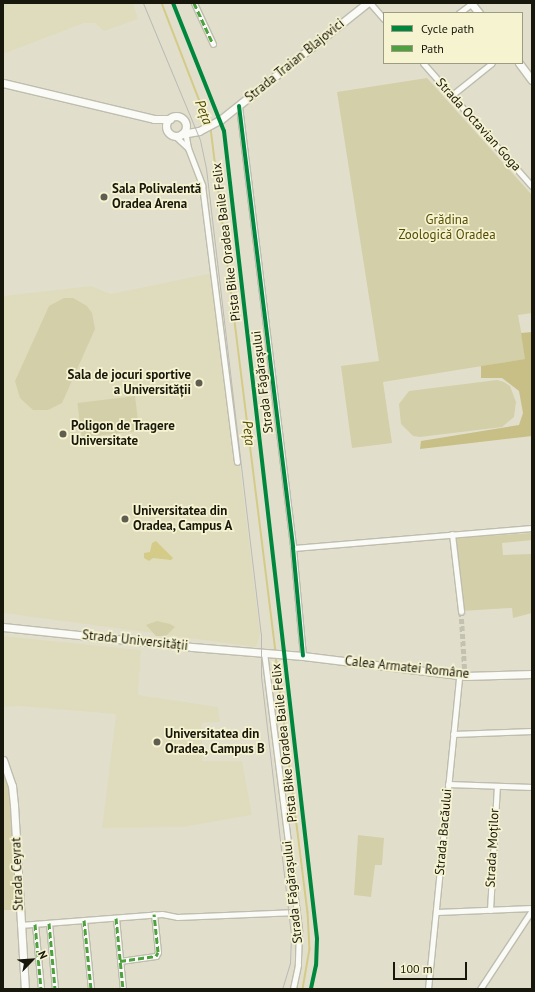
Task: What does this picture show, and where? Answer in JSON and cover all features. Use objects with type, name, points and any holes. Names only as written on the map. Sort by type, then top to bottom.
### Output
[{"type":"street","points":[[194,3],[213,44]]},
{"type":"street","name":"Strada Traian Blajovici","points":[[170,119],[178,117],[182,132],[202,129],[220,120],[367,3]]},
{"type":"street","points":[[370,3],[383,18]]},
{"type":"street","points":[[460,12],[471,3],[478,12]]},
{"type":"street","name":"Strada Octavian Goga","points":[[424,64],[532,186]]},
{"type":"street","points":[[452,95],[491,64]]},
{"type":"street","points":[[520,64],[532,80]]},
{"type":"street","points":[[3,83],[154,119],[170,119],[167,130]]},
{"type":"street","name":"Strada Făgărașului","points":[[238,106],[293,548],[303,656]]},
{"type":"street","points":[[154,119],[167,130],[182,132]]},
{"type":"street","points":[[182,132],[202,185],[237,462]]},
{"type":"street","points":[[182,132],[188,148]]},
{"type":"street","points":[[293,548],[532,528]]},
{"type":"street","points":[[452,534],[461,611]]},
{"type":"street","name":"Strada Universității","points":[[3,627],[282,654]]},
{"type":"street","name":"Strada Făgărașului","points":[[265,652],[300,945],[293,989]]},
{"type":"street","name":"Calea Armatei Române","points":[[282,654],[459,676],[532,674]]},
{"type":"street","name":"Strada Bacăului","points":[[428,989],[437,912],[459,676]]},
{"type":"street","points":[[453,734],[532,731]]},
{"type":"street","name":"Strada Ceyrat","points":[[3,760],[12,786],[14,805],[25,989]]},
{"type":"street","points":[[448,784],[532,787]]},
{"type":"street","name":"Strada Moților","points":[[490,910],[496,786]]},
{"type":"street","points":[[437,912],[532,909]]},
{"type":"street","points":[[480,989],[532,909]]},
{"type":"street","points":[[20,925],[154,914],[177,917],[297,912]]},
{"type":"street","points":[[120,961],[156,956],[158,952],[154,914]]},
{"type":"street","points":[[116,918],[123,989]]},
{"type":"street","points":[[84,920],[91,989]]},
{"type":"street","points":[[49,923],[55,989]]},
{"type":"street","points":[[35,924],[41,989]]},
{"type":"shaded area","points":[[3,3],[133,3],[138,19],[104,31],[95,23],[84,23],[3,54]]},
{"type":"shaded area","name":"Universitatea din Oradea, Campus A","points":[[212,273],[233,459],[239,458],[255,592],[260,635],[256,647],[3,613],[3,296],[91,286],[111,294]]},
{"type":"shaded area","points":[[532,332],[532,436],[420,449],[421,441],[519,425],[523,413],[519,391],[502,378],[481,378],[481,366],[525,359],[521,333]]},
{"type":"shaded area","points":[[156,541],[173,558],[171,560],[153,558],[149,561],[144,558],[144,553],[150,552],[152,543]]},
{"type":"shaded area","name":"Universitatea din Oradea, Campus B","points":[[3,636],[141,650],[138,695],[218,707],[220,722],[202,723],[202,761],[242,761],[252,815],[183,827],[102,828],[116,714],[18,706],[3,707]]},
{"type":"green space","name":"Grădina Zoologică Oradea","points":[[427,78],[532,195],[532,313],[518,315],[526,359],[383,382],[392,443],[352,448],[341,366],[379,361],[337,92]]},
{"type":"green space","points":[[64,298],[73,298],[87,306],[92,313],[95,329],[62,403],[48,410],[33,410],[20,398],[15,381],[49,306]]},
{"type":"green space","points":[[497,380],[510,386],[516,402],[514,417],[502,427],[420,437],[413,436],[401,424],[399,404],[409,391]]},
{"type":"green space","points":[[135,396],[139,431],[82,438],[77,403]]},
{"type":"green space","points":[[532,533],[532,540],[502,543],[503,555],[532,554],[532,613],[513,618],[512,608],[461,611],[453,538]]},
{"type":"green space","points":[[157,621],[170,624],[175,627],[166,636],[156,636],[146,625]]},
{"type":"green space","points":[[3,773],[11,790],[16,910],[3,910]]},
{"type":"green space","points":[[358,835],[384,838],[382,865],[375,865],[371,897],[354,895]]},
{"type":"waterway","name":"Peța","points":[[162,3],[208,122]]},
{"type":"waterway","name":"Peța","points":[[211,128],[276,652]]},
{"type":"waterway","name":"Peța","points":[[276,656],[308,912],[310,949],[303,989]]},
{"type":"tunnel","points":[[461,611],[465,676]]},
{"type":"tram line","points":[[143,3],[200,140],[206,168],[261,633],[261,676],[291,935],[290,963],[282,989]]},
{"type":"marked path","points":[[194,3],[213,44]]},
{"type":"marked path","points":[[120,961],[156,956],[158,952],[154,914]]},
{"type":"marked path","points":[[116,918],[123,989]]},
{"type":"marked path","points":[[84,920],[91,989]]},
{"type":"marked path","points":[[49,923],[55,989]]},
{"type":"marked path","points":[[35,924],[41,989]]},
{"type":"cycle path","name":"Pista Bike Oradea Baile Felix","points":[[173,3],[224,131],[317,939],[316,965],[311,989]]},
{"type":"cycle path","points":[[239,106],[293,548],[303,656]]},
{"type":"place","name":"Sala Polivalentă Oradea Arena","points":[[104,197]]},
{"type":"place","name":"Sala de jocuri sportive a Universității","points":[[199,383]]},
{"type":"place","name":"Poligon de Tragere Universitate","points":[[63,434]]},
{"type":"place","name":"Universitatea din Oradea, Campus A","points":[[125,519]]},
{"type":"place","name":"Universitatea din Oradea, Campus B","points":[[157,742]]}]
